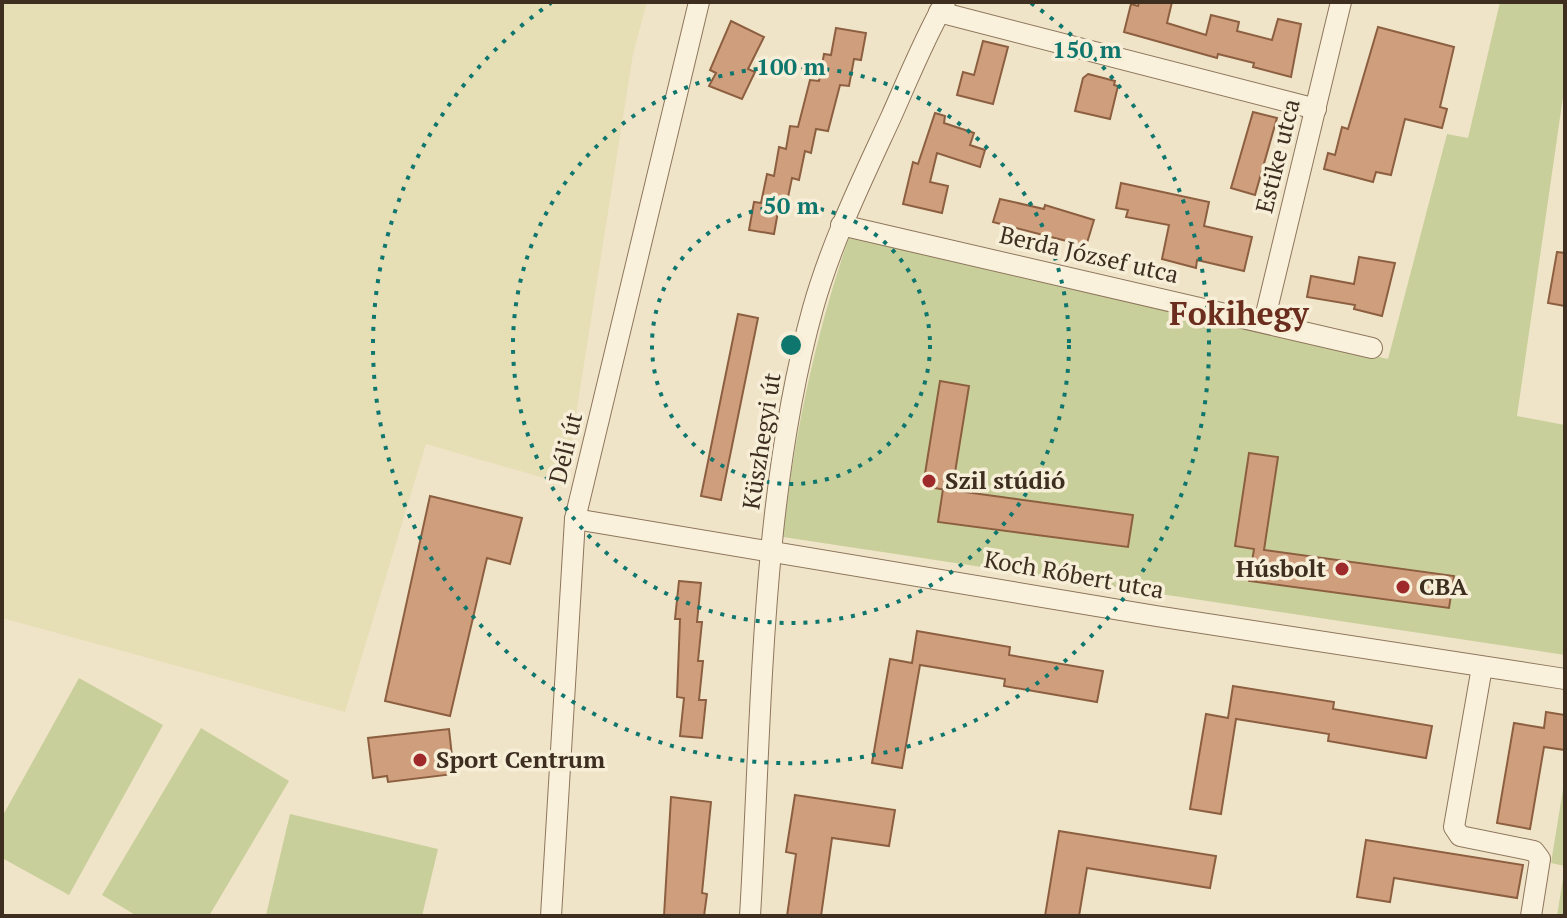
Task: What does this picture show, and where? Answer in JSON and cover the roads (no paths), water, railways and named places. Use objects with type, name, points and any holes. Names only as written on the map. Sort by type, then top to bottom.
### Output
[{"type":"street","name":"Déli út","points":[[551,916],[575,519],[699,2]]},
{"type":"street","name":"Estike utca","points":[[1264,322],[1341,2]]},
{"type":"street","points":[[942,7],[1316,109]]},
{"type":"street","name":"Küszhegyi út","points":[[750,916],[772,551],[795,388],[813,308],[841,225],[942,7]]},
{"type":"street","name":"Berda József utca","points":[[841,225],[1372,348]]},
{"type":"street","name":"Koch Róbert utca","points":[[575,519],[1565,679]]},
{"type":"street","points":[[1482,667],[1454,827],[1460,836],[1534,851],[1540,859],[1531,916]]},
{"type":"place","name":"Szil stúdió","points":[[929,481]]},
{"type":"place","name":"Húsbolt","points":[[1342,569]]},
{"type":"place","name":"CBA","points":[[1403,587]]},
{"type":"place","name":"Sport Centrum","points":[[420,760]]},
{"type":"district","name":"Fokihegy","points":[[1239,314]]}]
